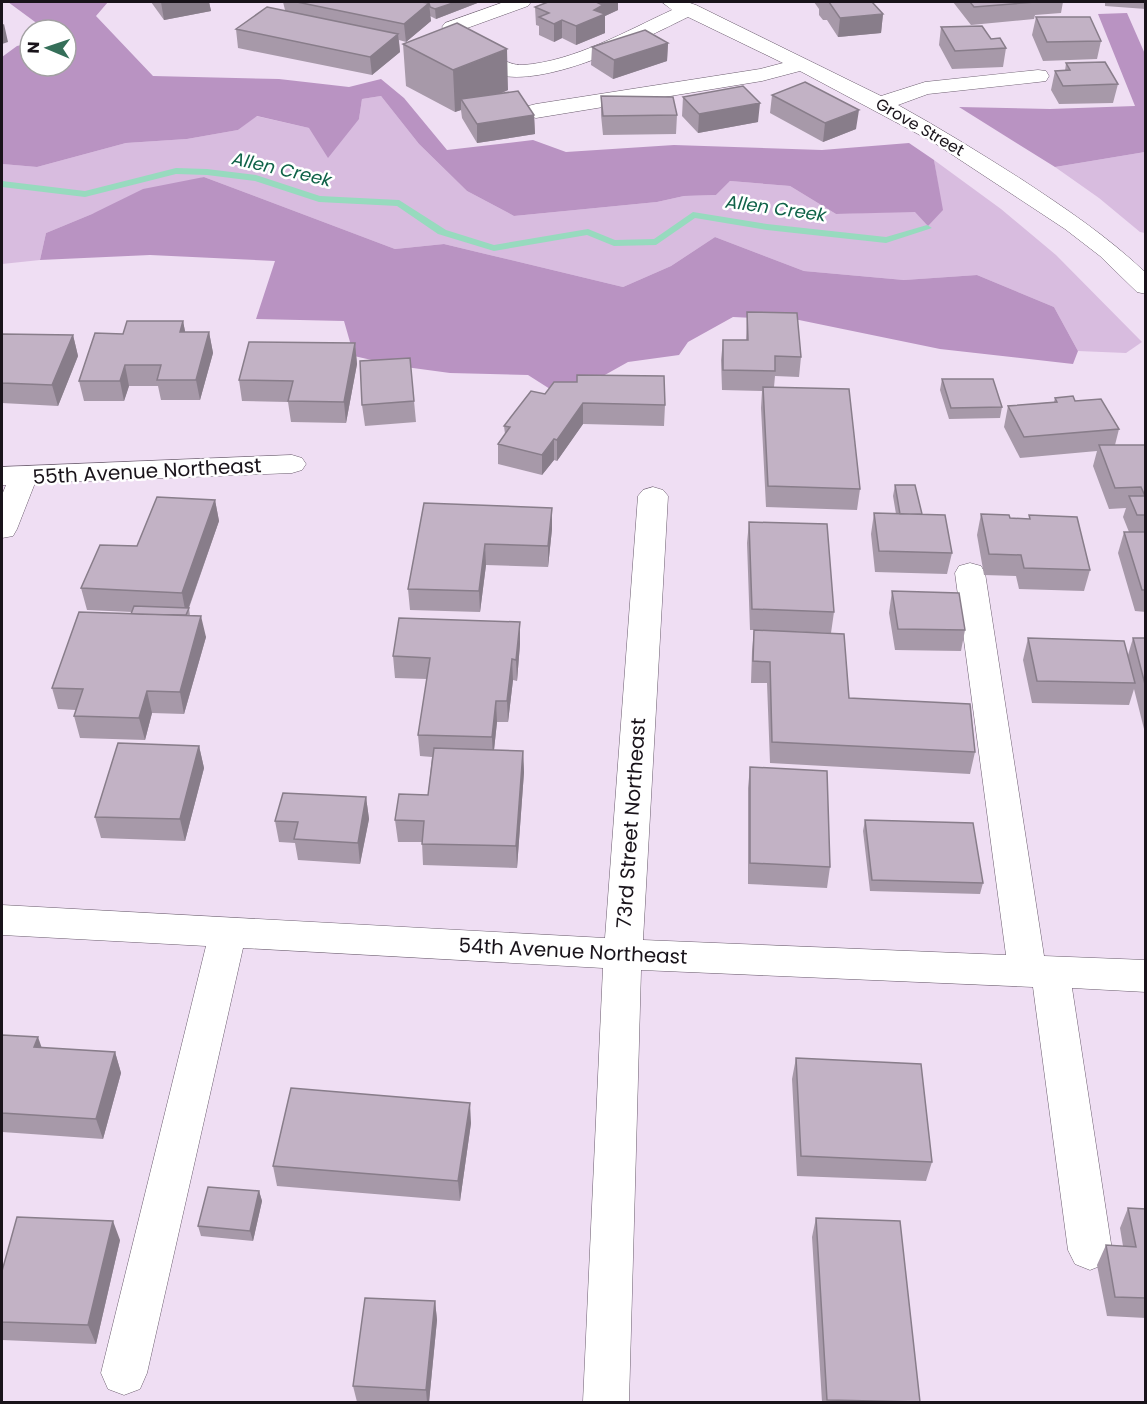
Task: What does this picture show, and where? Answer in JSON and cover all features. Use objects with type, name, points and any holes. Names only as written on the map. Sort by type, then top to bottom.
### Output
[{"type":"street","points":[[452,27],[521,2]]},
{"type":"street","points":[[482,58],[503,70],[526,71],[548,67],[620,40],[680,5]]},
{"type":"street","name":"Grove Street","points":[[680,5],[802,64],[941,136],[1074,224],[1109,250],[1146,287]]},
{"type":"street","points":[[536,111],[762,75],[802,64]]},
{"type":"street","points":[[881,104],[925,88],[1038,76]]},
{"type":"street","name":"55th Avenue Northeast","points":[[13,476],[292,464]]},
{"type":"street","points":[[2,530],[13,476]]},
{"type":"street","name":"73rd Street Northeast","points":[[606,1402],[623,954],[653,496]]},
{"type":"street","points":[[970,573],[1090,1250]]},
{"type":"street","name":"54th Avenue Northeast","points":[[2,920],[623,954],[1146,976]]},
{"type":"street","points":[[124,1373],[228,932]]},
{"type":"shaded area","points":[[8,2],[108,2],[96,16],[153,76],[279,79],[349,87],[381,79],[404,98],[447,150],[533,140],[566,152],[674,145],[822,150],[909,143],[934,160],[943,210],[928,226],[915,212],[836,214],[790,186],[730,181],[716,195],[684,196],[657,202],[514,216],[467,191],[419,144],[381,96],[362,99],[359,119],[328,158],[309,128],[257,116],[238,130],[187,139],[126,143],[37,167],[2,164],[2,57],[18,46],[18,78],[78,78],[78,18],[30,18]]},
{"type":"shaded area","points":[[1127,13],[1145,54],[1145,152],[1055,167],[959,107],[1050,109],[1135,106],[1098,14]]},
{"type":"shaded area","points":[[381,96],[419,144],[467,191],[514,216],[657,202],[684,196],[716,195],[730,181],[790,186],[836,214],[942,210],[934,160],[1001,209],[1056,255],[1142,342],[1126,353],[1078,351],[1054,307],[977,275],[904,280],[804,271],[715,237],[671,266],[623,287],[444,244],[395,249],[204,177],[92,214],[46,233],[40,260],[2,264],[2,164],[37,167],[126,143],[187,139],[238,130],[256,116],[309,128],[359,119],[362,99]]},
{"type":"shaded area","points":[[1145,152],[1145,233],[1140,232],[1099,198],[1055,167]]},
{"type":"shaded area","points":[[204,177],[395,249],[444,244],[623,287],[671,266],[715,237],[804,271],[904,280],[977,275],[1054,307],[1078,351],[1073,364],[940,349],[799,320],[733,317],[688,342],[679,355],[628,362],[587,385],[550,389],[528,375],[450,373],[398,366],[354,356],[344,321],[256,319],[275,261],[150,255],[40,260],[46,233],[143,189]]},
{"type":"building","points":[[297,2],[421,2],[429,3],[404,24]]},
{"type":"building","points":[[421,2],[456,2],[435,9],[430,7],[429,3]]},
{"type":"building","points":[[548,2],[596,2],[603,5],[594,10],[605,14],[576,26],[562,20],[554,24],[539,17],[549,13],[535,7]]},
{"type":"building","points":[[829,2],[872,2],[883,14],[840,18]]},
{"type":"building","points":[[970,2],[1035,2],[974,7]]},
{"type":"building","points":[[267,7],[398,34],[370,57],[236,29]]},
{"type":"building","points":[[1036,17],[1090,17],[1101,41],[1047,42]]},
{"type":"building","points":[[457,23],[507,49],[453,70],[403,44]]},
{"type":"building","points":[[982,26],[991,39],[1000,38],[1006,48],[955,51],[941,27]]},
{"type":"building","points":[[645,30],[668,43],[614,60],[592,47]]},
{"type":"building","points":[[1105,62],[1118,84],[1063,86],[1055,71],[1070,70],[1066,63]]},
{"type":"building","points":[[805,82],[859,110],[825,123],[772,95]]},
{"type":"building","points":[[743,86],[760,103],[699,114],[683,97]]},
{"type":"building","points":[[518,91],[534,115],[477,124],[461,99]]},
{"type":"building","points":[[601,96],[673,97],[677,115],[603,116]]},
{"type":"building","points":[[747,312],[797,313],[801,357],[775,356],[775,371],[723,370],[723,340],[748,340]]},
{"type":"building","points":[[127,321],[183,321],[180,332],[209,332],[196,380],[157,380],[161,365],[125,365],[120,381],[79,381],[95,333],[123,334]]},
{"type":"building","points":[[2,334],[73,335],[52,385],[2,383]]},
{"type":"building","points":[[249,342],[355,343],[344,402],[288,401],[293,381],[239,380]]},
{"type":"building","points":[[410,358],[414,401],[362,405],[360,361]]},
{"type":"building","points":[[577,375],[664,376],[665,405],[583,403],[557,440],[554,439],[542,455],[498,444],[510,427],[504,426],[531,391],[545,394],[554,382],[577,382]]},
{"type":"building","points":[[942,379],[993,379],[1002,407],[951,408]]},
{"type":"building","points":[[763,387],[849,389],[860,489],[768,486]]},
{"type":"building","points":[[1073,396],[1075,401],[1101,399],[1119,429],[1024,437],[1008,406],[1057,402],[1055,398]]},
{"type":"building","points":[[1099,445],[1146,445],[1146,515],[1137,515],[1129,496],[1145,496],[1141,487],[1115,488]]},
{"type":"building","points":[[895,485],[915,485],[922,514],[900,514]]},
{"type":"building","points":[[157,497],[215,500],[182,593],[81,588],[100,545],[137,546]]},
{"type":"building","points":[[424,503],[552,508],[548,546],[485,544],[479,591],[408,589]]},
{"type":"building","points":[[874,513],[945,515],[952,553],[879,551]]},
{"type":"building","points":[[981,514],[1009,515],[1010,518],[1030,519],[1029,515],[1077,517],[1090,570],[1024,568],[1021,555],[989,554]]},
{"type":"building","points":[[749,522],[827,524],[834,612],[752,609]]},
{"type":"building","points":[[1124,532],[1146,532],[1146,590],[1142,590]]},
{"type":"building","points":[[892,591],[959,593],[965,630],[898,629]]},
{"type":"building","points":[[134,606],[189,608],[186,615],[131,614]]},
{"type":"building","points":[[79,612],[201,616],[180,692],[147,691],[139,718],[74,716],[83,689],[52,688]]},
{"type":"building","points":[[399,618],[520,622],[516,660],[512,659],[507,701],[496,701],[492,737],[418,735],[430,658],[393,656]]},
{"type":"building","points":[[754,630],[844,634],[849,698],[970,704],[975,752],[772,742],[770,662],[753,661]]},
{"type":"building","points":[[1028,638],[1124,641],[1135,683],[1037,681]]},
{"type":"building","points":[[1133,638],[1146,638],[1146,688]]},
{"type":"building","points":[[118,743],[199,746],[180,819],[95,817]]},
{"type":"building","points":[[434,748],[523,751],[516,846],[422,844],[424,821],[395,820],[399,794],[428,795]]},
{"type":"building","points":[[750,767],[827,771],[830,867],[750,863]]},
{"type":"building","points":[[283,793],[366,797],[358,843],[294,839],[298,822],[275,821]]},
{"type":"building","points":[[865,820],[973,823],[983,883],[872,880]]},
{"type":"building","points":[[2,1035],[38,1037],[34,1047],[115,1052],[96,1119],[2,1113]]},
{"type":"building","points":[[796,1058],[921,1064],[932,1162],[801,1156]]},
{"type":"building","points":[[291,1088],[470,1103],[458,1181],[273,1166]]},
{"type":"building","points":[[208,1187],[259,1191],[250,1231],[198,1226]]},
{"type":"building","points":[[1128,1208],[1146,1209],[1146,1298],[1115,1297],[1106,1245],[1136,1247]]},
{"type":"building","points":[[17,1217],[113,1221],[88,1325],[2,1322],[2,1271]]},
{"type":"building","points":[[816,1218],[900,1221],[920,1402],[827,1400]]},
{"type":"building","points":[[365,1298],[435,1301],[426,1390],[353,1386]]},
{"type":"waterway","name":"Allen Creek","points":[[2,184],[85,194],[176,171],[256,178],[319,199],[399,203],[442,232],[494,248],[588,232],[614,243],[656,242],[693,215],[767,227],[886,240],[927,228]]}]
